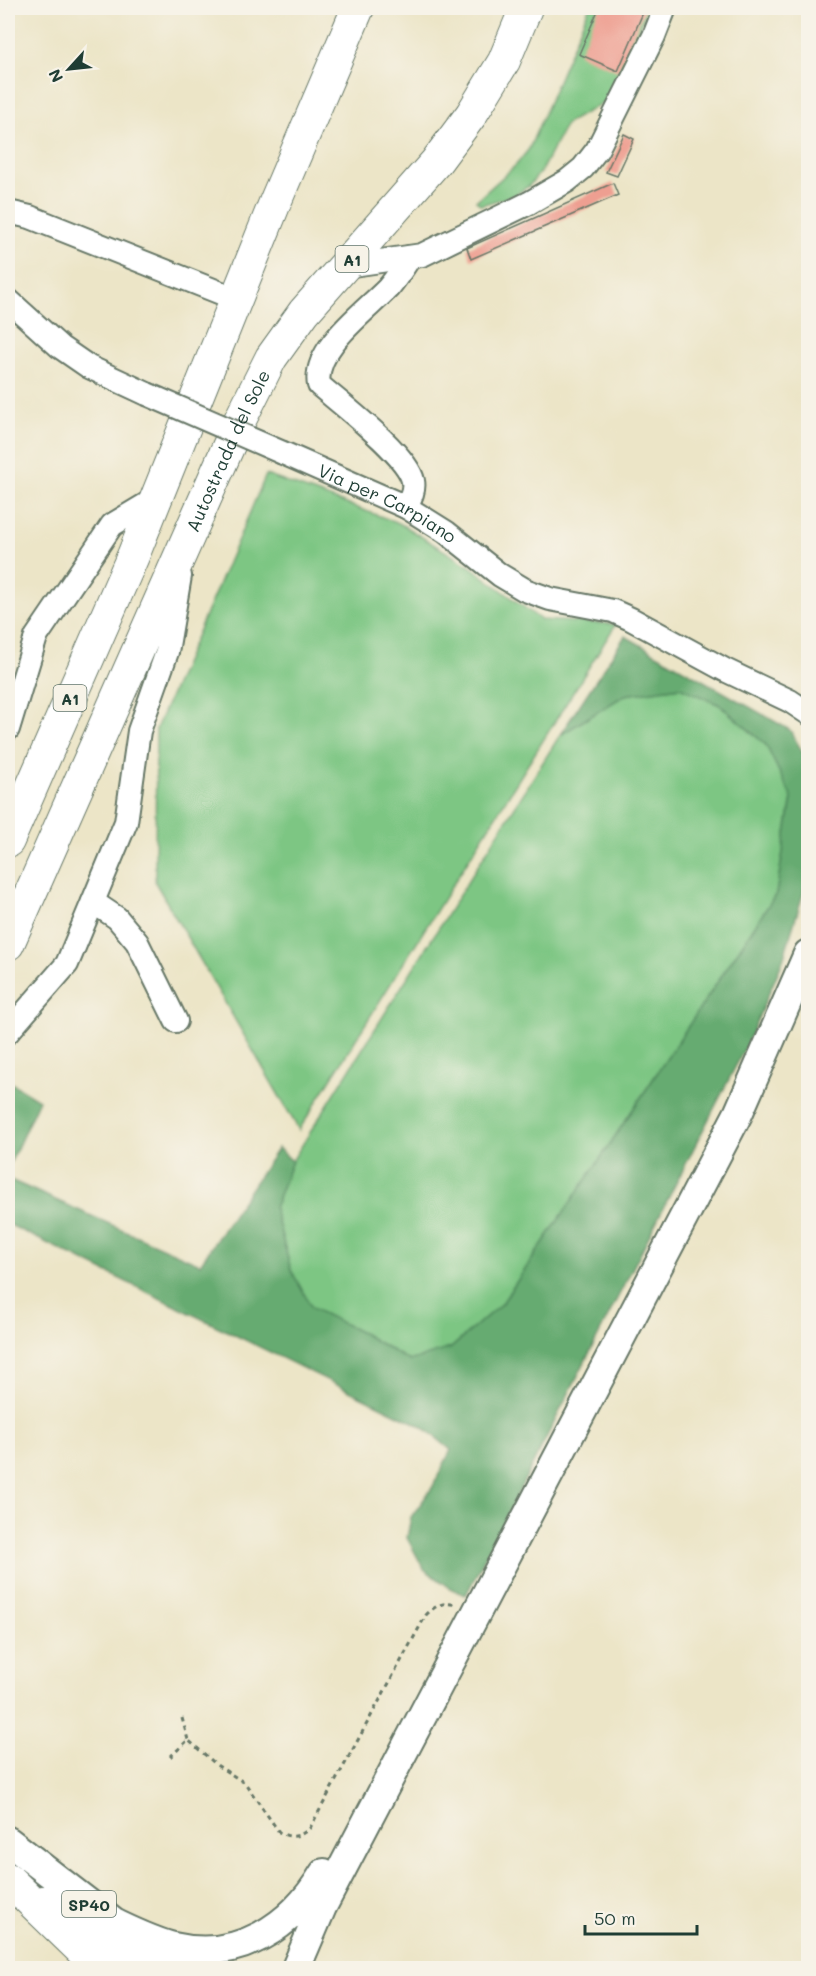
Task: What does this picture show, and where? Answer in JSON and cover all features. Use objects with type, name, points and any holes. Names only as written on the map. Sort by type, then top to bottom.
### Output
[{"type":"highway","name":"A1","points":[[8,841],[133,556],[310,118],[358,8]]},
{"type":"highway","name":"Autostrada del Sole","points":[[8,944],[240,420],[271,358],[304,312],[436,162],[471,115],[504,61],[525,8]]},
{"type":"highway","points":[[8,1879],[100,1968]]},
{"type":"main road","points":[[296,1968],[322,1906],[738,1114],[808,954]]},
{"type":"main road","points":[[114,1923],[149,1940],[198,1951],[236,1947],[271,1932],[286,1920],[313,1891],[389,1755],[426,1709]]},
{"type":"main road","name":"SP40","points":[[8,1841],[168,1968]]},
{"type":"main road","name":"SP40","points":[[8,1879],[76,1922],[130,1968]]},
{"type":"main road","points":[[278,1968],[322,1906]]},
{"type":"street","points":[[346,266],[410,257],[432,250],[529,203],[567,181],[583,168],[597,150],[654,36],[665,8]]},
{"type":"street","points":[[8,212],[30,217],[236,299]]},
{"type":"street","points":[[406,507],[412,496],[414,483],[411,474],[392,449],[319,385],[318,377],[323,357],[331,345],[390,286],[410,257]]},
{"type":"street","name":"Via per Carpiano","points":[[8,300],[60,347],[89,367],[406,507],[446,532],[500,575],[525,590],[550,598],[613,611],[725,670],[771,691],[808,713]]},
{"type":"street","points":[[8,729],[36,637],[112,525],[157,498]]},
{"type":"street","points":[[8,1032],[67,963],[126,822],[139,731],[167,652],[187,542]]},
{"type":"street","name":"Via per Carpiano","points":[[771,691],[808,701]]},
{"type":"street","points":[[93,902],[117,918],[137,942],[176,1021]]},
{"type":"path","points":[[182,1718],[188,1740],[218,1766],[245,1783],[279,1832],[287,1836],[296,1836],[310,1828],[426,1616],[443,1603],[450,1603],[475,1615]]},
{"type":"path","points":[[170,1757],[188,1740]]},
{"type":"green space","points":[[589,8],[648,8],[611,98],[566,124],[541,171],[529,186],[515,195],[481,205],[476,201],[516,165],[529,149]]},
{"type":"green space","points":[[266,475],[399,523],[471,567],[541,620],[616,624],[299,1130],[155,882],[156,729]]},
{"type":"green space","points":[[625,636],[790,730],[808,762],[808,878],[782,963],[746,1046],[466,1595],[452,1589],[424,1569],[407,1538],[411,1517],[432,1488],[451,1450],[423,1427],[8,1224],[8,1179],[200,1264],[278,1148],[292,1161],[274,1208],[291,1270],[312,1308],[364,1334],[409,1361],[451,1348],[503,1302],[776,894],[792,798],[766,745],[720,705],[680,687],[625,695],[560,735]]},
{"type":"green space","points":[[680,687],[720,705],[766,745],[792,798],[776,894],[503,1302],[451,1348],[410,1361],[364,1334],[312,1309],[291,1270],[274,1208],[292,1161],[560,735],[624,695]]},
{"type":"green space","points":[[8,1081],[39,1100],[8,1168]]},
{"type":"building","points":[[599,8],[645,8],[618,71],[579,54]]},
{"type":"building","points":[[624,134],[634,139],[617,176],[606,172]]},
{"type":"building","points":[[613,183],[618,195],[471,259],[467,248]]}]
